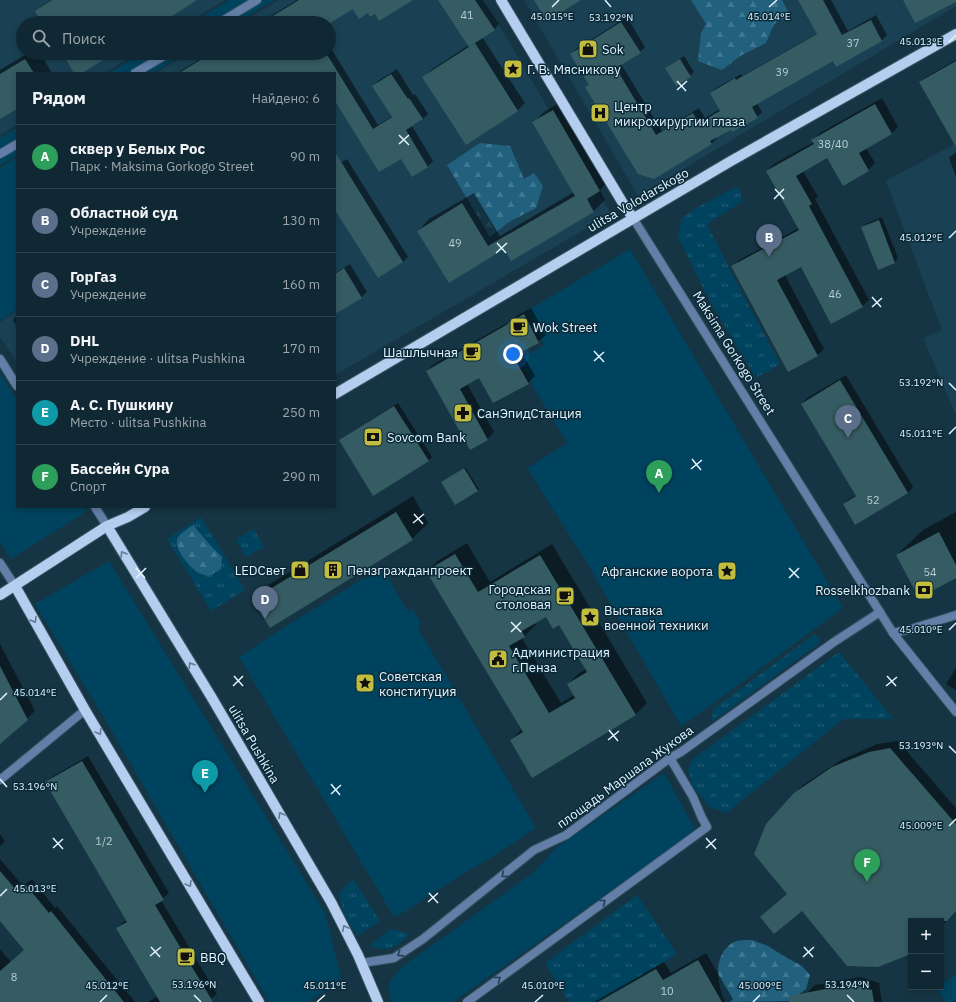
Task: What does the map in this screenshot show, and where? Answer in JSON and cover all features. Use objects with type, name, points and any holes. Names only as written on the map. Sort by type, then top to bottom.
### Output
[{"type":"main road","name":"Maksima Gorkogo Street","points":[[501,0],[633,218]]},
{"type":"main road","name":"ulitsa Volodarskogo","points":[[336,393],[731,161],[956,34]]},
{"type":"main road","points":[[0,595],[106,526],[128,517],[142,508]]},
{"type":"main road","name":"ulitsa Pushkina","points":[[106,526],[212,698],[331,902],[358,955],[378,1002]]},
{"type":"main road","points":[[15,586],[85,710],[259,1002]]},
{"type":"street","points":[[230,16],[257,0]]},
{"type":"street","points":[[137,72],[157,60]]},
{"type":"street","points":[[0,154],[16,145]]},
{"type":"street","name":"Maksima Gorkogo Street","points":[[633,218],[893,633],[956,712]]},
{"type":"street","points":[[0,359],[16,384]]},
{"type":"street","name":"ulitsa Pushkina","points":[[96,508],[106,526]]},
{"type":"street","points":[[0,563],[15,586]]},
{"type":"street","name":"площадь Маршала Жукова","points":[[362,964],[394,958],[424,939],[534,850],[566,835],[670,758],[681,752],[834,642],[880,612]]},
{"type":"street","points":[[893,633],[956,615]]},
{"type":"street","points":[[0,780],[85,710]]},
{"type":"street","points":[[467,1002],[707,827],[693,797],[670,758]]},
{"type":"shaded area","points":[[0,0],[225,0],[199,16],[16,16],[16,60],[125,60],[106,72],[16,72],[16,126],[0,135]]},
{"type":"shaded area","points":[[279,0],[484,0],[611,214],[336,374],[336,72],[158,72],[177,60],[336,60],[336,16],[252,16]]},
{"type":"shaded area","points":[[524,0],[956,0],[956,6],[638,196]]},
{"type":"shaded area","points":[[956,143],[956,415],[923,338],[942,330],[886,181]]},
{"type":"shaded area","points":[[16,312],[16,361],[0,337],[0,322]]},
{"type":"green space","points":[[230,0],[274,0],[248,16],[204,16]]},
{"type":"green space","points":[[691,0],[782,0],[790,15],[774,24],[766,43],[740,56],[722,70],[698,61],[701,33],[706,24]]},
{"type":"green space","points":[[130,60],[174,60],[154,72],[111,72]]},
{"type":"green space","points":[[16,129],[16,156],[0,165],[0,138]]},
{"type":"green space","points":[[480,143],[510,146],[524,179],[534,173],[543,186],[536,208],[509,222],[490,237],[447,165]]},
{"type":"green space","points":[[16,158],[16,311],[0,320],[0,168]]},
{"type":"green space","points":[[738,186],[743,201],[707,224],[780,364],[756,378],[707,296],[678,237],[682,218],[696,208]]},
{"type":"green space","points":[[630,249],[843,608],[681,726],[584,558],[527,468],[567,443],[519,360],[544,345],[527,311]]},
{"type":"green space","points":[[0,373],[16,398],[16,508],[85,508],[87,511],[11,559],[0,542]]},
{"type":"green space","points":[[201,517],[245,590],[211,611],[167,539]]},
{"type":"green space","points":[[193,525],[222,557],[221,569],[209,576],[197,572],[182,556],[177,546],[178,537]]},
{"type":"green space","points":[[254,529],[264,547],[246,557],[236,540]]},
{"type":"green space","points":[[109,561],[325,913],[341,977],[336,984],[308,1002],[269,1002],[103,716],[35,604]]},
{"type":"green space","points":[[383,568],[408,612],[413,609],[421,624],[417,627],[536,828],[512,845],[394,917],[239,657],[278,631]]},
{"type":"green space","points":[[815,634],[821,642],[712,722],[713,709]]},
{"type":"green space","points":[[839,652],[893,719],[843,719],[726,813],[710,807],[692,786],[688,769],[692,760]]},
{"type":"green space","points":[[664,773],[696,831],[453,1002],[392,1002],[389,991],[390,982],[394,975],[402,967],[534,872],[557,847]]},
{"type":"green space","points":[[353,879],[380,921],[357,936],[344,915],[339,893]]},
{"type":"green space","points":[[637,895],[677,954],[597,1002],[569,1002],[545,963]]},
{"type":"green space","points":[[391,929],[410,934],[397,945],[387,949],[376,948],[370,945]]},
{"type":"green space","points":[[741,940],[752,940],[768,946],[802,966],[810,975],[806,989],[790,1001],[725,1002],[720,986],[718,969],[722,954],[727,947],[734,942]]},
{"type":"green space","points":[[956,974],[956,1000],[953,1002],[946,1002],[937,990],[944,990],[944,983]]},
{"type":"building","points":[[52,0],[197,0],[172,16],[38,16],[35,11]]},
{"type":"building","points":[[299,0],[413,0],[379,21],[375,14],[370,17],[368,13],[359,19],[353,9],[336,19],[336,16],[273,16]]},
{"type":"building","points":[[438,0],[475,0],[495,30],[469,47]]},
{"type":"building","points":[[534,0],[581,0],[547,21]]},
{"type":"building","points":[[798,0],[823,0],[842,35],[871,20],[882,41],[836,67],[833,61],[752,107],[758,118],[732,132],[731,130],[710,141],[712,144],[654,179],[638,174],[585,87],[589,85],[570,54],[621,22],[641,53],[616,68],[656,135],[693,113],[699,123],[720,111],[710,93],[817,34]]},
{"type":"building","points":[[903,0],[956,0],[956,2],[915,23]]},
{"type":"building","points":[[475,43],[518,111],[466,145],[422,77]]},
{"type":"building","points":[[680,59],[691,77],[676,86],[665,68]]},
{"type":"building","points":[[23,60],[26,60],[33,72],[16,72],[16,110],[0,119],[0,74]]},
{"type":"building","points":[[66,60],[103,60],[84,72],[73,72]]},
{"type":"building","points":[[200,60],[330,60],[373,129],[392,117],[372,86],[391,74],[423,119],[406,130],[428,167],[412,177],[401,159],[379,172],[336,103],[336,72],[181,72]]},
{"type":"building","points":[[956,61],[956,147],[919,82]]},
{"type":"building","points":[[875,104],[892,134],[859,153],[869,171],[843,186],[827,158],[796,176],[812,204],[809,206],[863,307],[831,324],[801,267],[777,280],[818,356],[788,372],[731,266],[799,230],[766,171],[814,144],[811,140]]},
{"type":"building","points":[[553,110],[600,191],[587,199],[594,212],[511,261],[504,249],[449,283],[417,231],[462,203],[488,246],[575,196],[532,122]]},
{"type":"building","points":[[336,154],[403,262],[378,278],[336,212]]},
{"type":"building","points":[[879,220],[895,263],[878,270],[861,227]]},
{"type":"building","points":[[344,268],[362,298],[336,313],[336,273]]},
{"type":"building","points":[[524,314],[539,343],[513,356],[529,384],[493,403],[479,378],[460,389],[488,440],[470,450],[426,371]]},
{"type":"building","points":[[840,380],[908,493],[855,525],[843,504],[856,496],[801,404]]},
{"type":"building","points":[[394,406],[429,461],[373,496],[339,440]]},
{"type":"building","points":[[464,468],[478,491],[455,505],[441,482]]},
{"type":"building","name":"Пензгражданпроект","points":[[396,512],[413,540],[270,628],[252,600]]},
{"type":"building","points":[[939,532],[956,565],[956,578],[919,598],[896,555]]},
{"type":"building","name":"Администрация г.Пенза","points":[[455,554],[478,592],[540,555],[636,715],[532,778],[510,740],[523,732],[426,571]],"holes":[[[546,617],[553,629],[559,625],[587,672],[567,684],[575,698],[549,713],[509,646],[525,637],[522,631]]]},
{"type":"building","points":[[0,666],[28,720],[0,744]]},
{"type":"building","points":[[890,748],[956,824],[956,911],[947,921],[944,921],[944,918],[908,918],[908,955],[878,967],[847,966],[802,911],[774,934],[760,917],[787,894],[754,854],[766,824],[794,793],[832,767],[869,752]]},
{"type":"building","points":[[82,761],[164,900],[155,905],[213,1002],[160,1002],[116,928],[127,922],[45,782]]},
{"type":"building","points":[[0,871],[17,891],[25,884],[49,913],[51,911],[124,1002],[0,1002],[0,971],[24,950],[0,921]]},
{"type":"building","points":[[698,960],[722,1002],[598,1002],[656,969],[663,980]]},
{"type":"building","points":[[852,984],[872,990],[874,1002],[789,1002],[789,996]]},
{"type":"place","name":"Sok","points":[[588,49]]},
{"type":"place","name":"Г. В. Мясникову","points":[[513,69]]},
{"type":"place","name":"Центр микрохирургии глаза","points":[[600,113]]},
{"type":"place","name":"Областной суд","points":[[769,257]]},
{"type":"place","name":"Wok Street","points":[[519,327]]},
{"type":"place","name":"Шашлычная","points":[[472,352]]},
{"type":"place","name":"СанЭпидСтанция","points":[[463,413]]},
{"type":"place","name":"Sovcom Bank","points":[[373,437]]},
{"type":"place","name":"ГорГаз","points":[[848,438]]},
{"type":"place","name":"сквер у Белых Рос","points":[[659,493]]},
{"type":"place","name":"LEDСвет","points":[[300,570]]},
{"type":"place","name":"Пензгражданпроект","points":[[333,570]]},
{"type":"place","name":"Афганские ворота","points":[[727,571]]},
{"type":"place","name":"Rosselkhozbank","points":[[924,590]]},
{"type":"place","name":"Городская столовая","points":[[565,596]]},
{"type":"place","name":"Выставка военной техники","points":[[590,617]]},
{"type":"place","name":"DHL","points":[[265,619]]},
{"type":"place","name":"Администрация г.Пенза","points":[[498,659]]},
{"type":"place","name":"Советская конституция","points":[[365,683]]},
{"type":"place","name":"А. С. Пушкину","points":[[205,793]]},
{"type":"place","name":"Бассейн Сура","points":[[867,882]]},
{"type":"place","name":"BBQ","points":[[186,957]]}]
